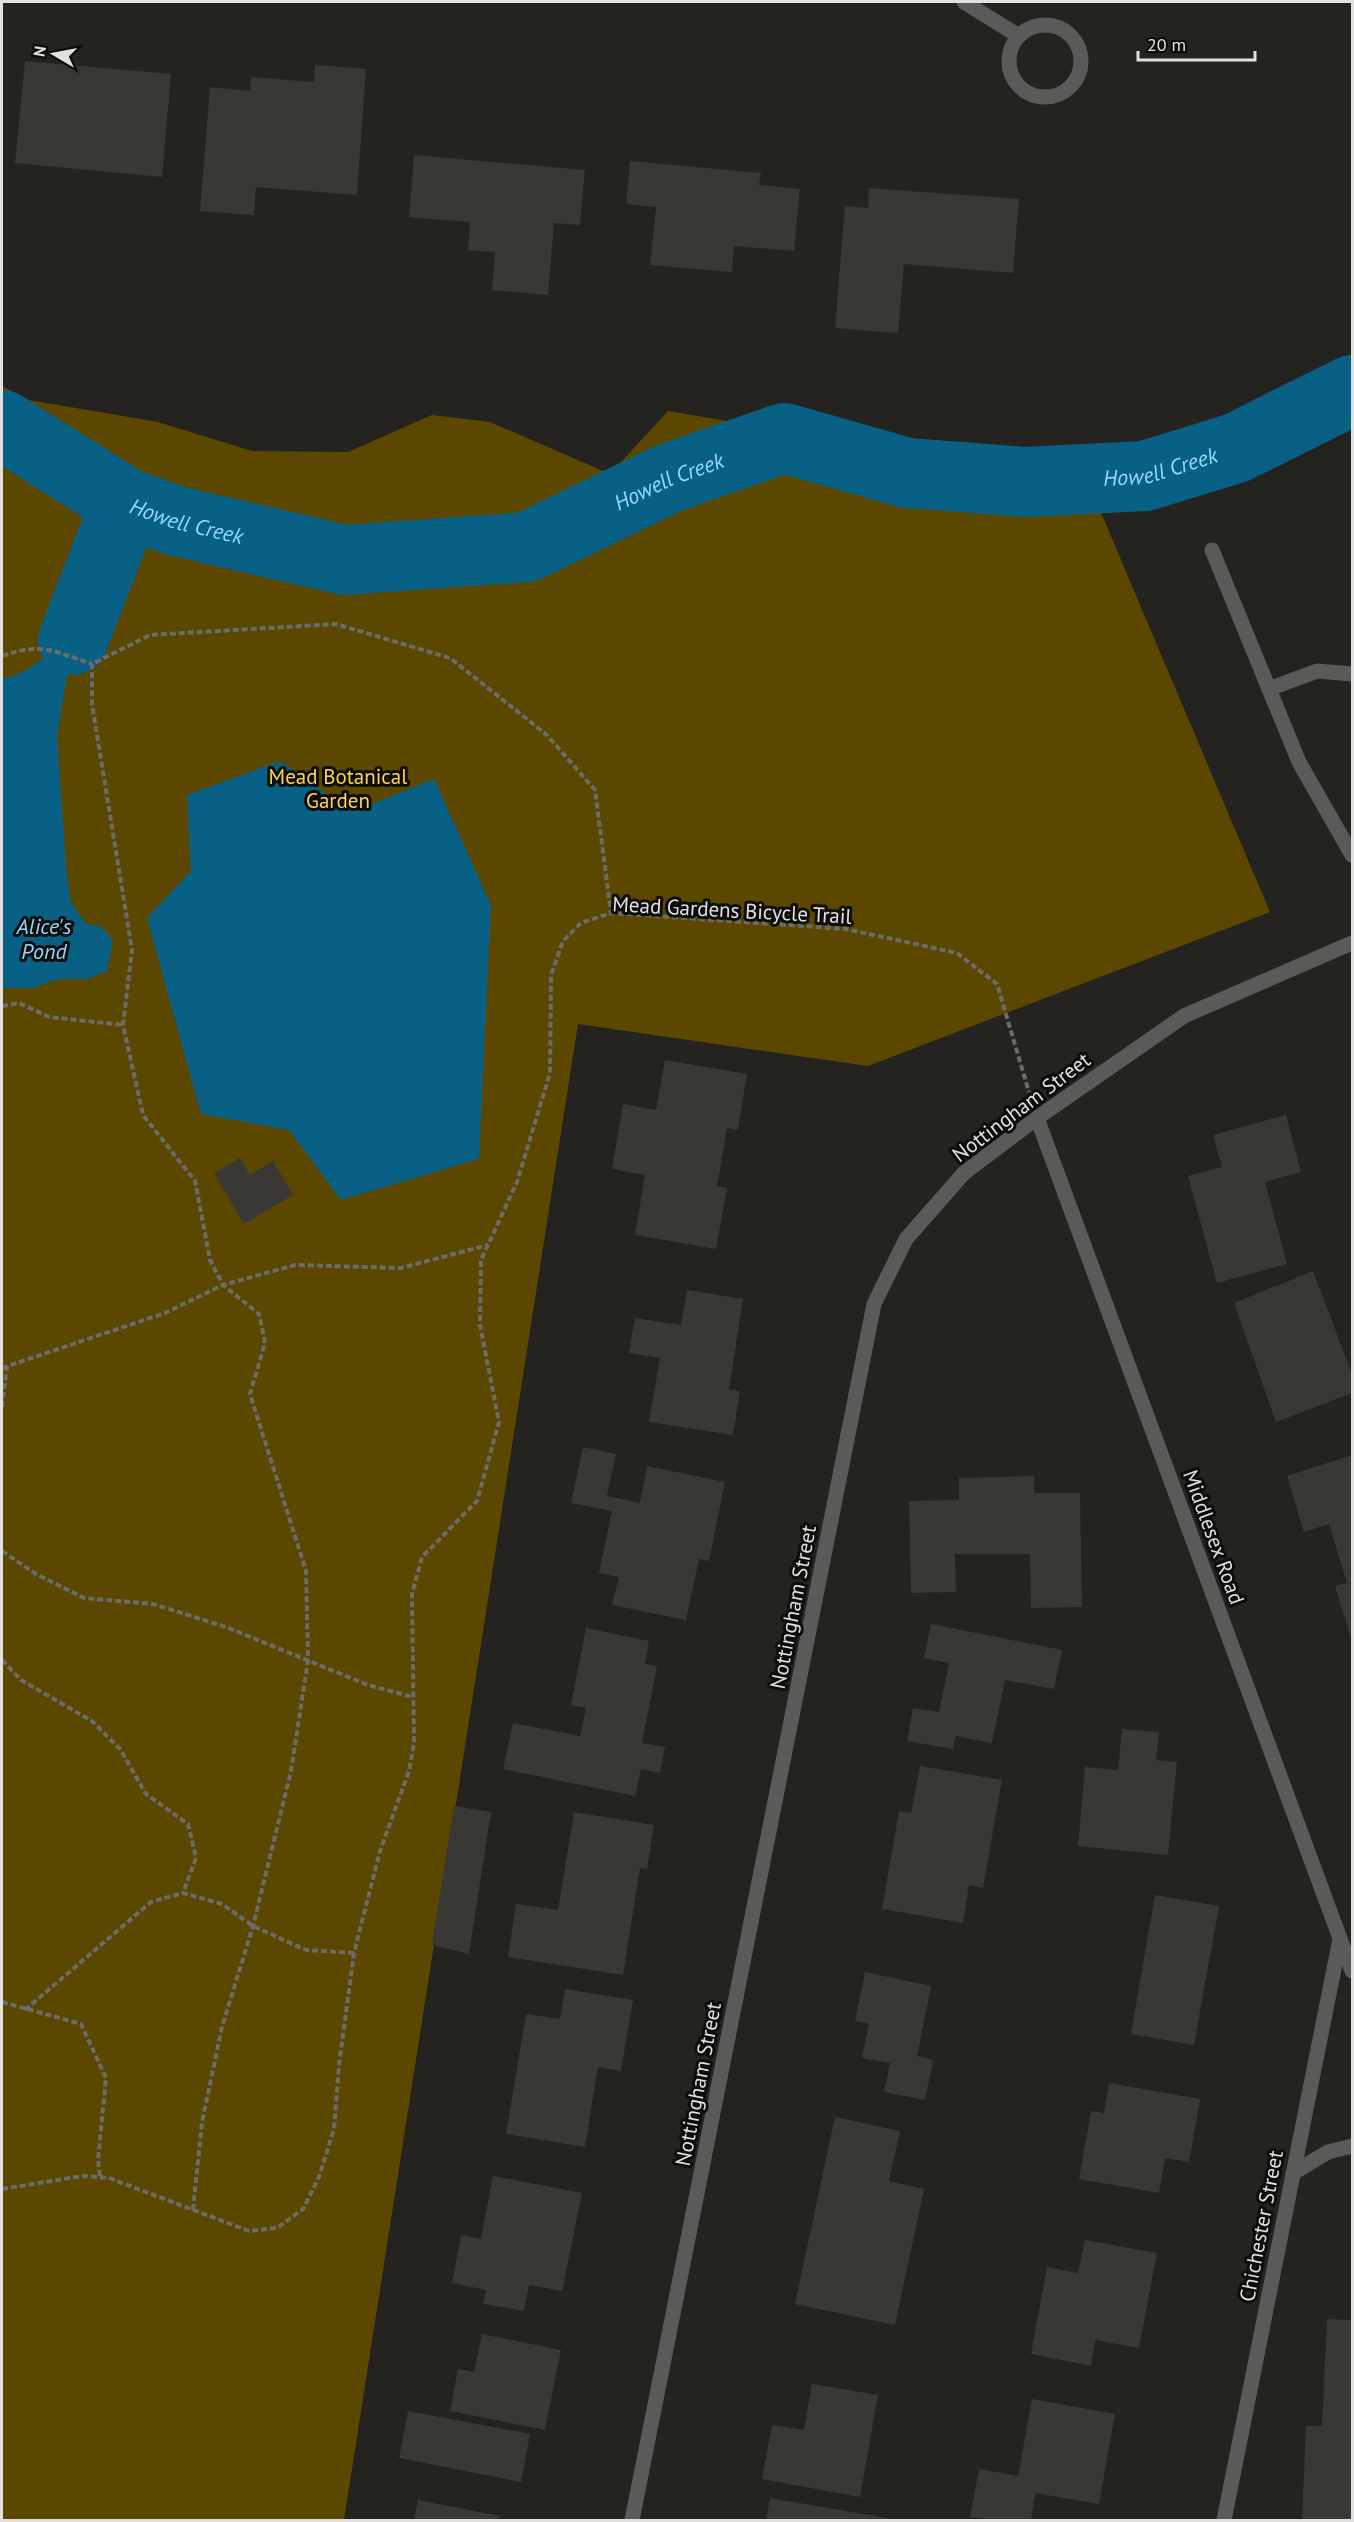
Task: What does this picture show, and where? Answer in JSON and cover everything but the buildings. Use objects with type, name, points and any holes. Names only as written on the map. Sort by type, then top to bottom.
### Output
[{"type":"street","points":[[964,2],[1019,36]]},
{"type":"street","points":[[1040,26],[1052,26],[1073,38],[1081,60],[1075,83],[1055,96],[1032,95],[1022,89],[1010,70],[1009,58],[1019,36],[1040,26]]},
{"type":"street","points":[[1212,550],[1299,762],[1353,855]]},
{"type":"street","points":[[1269,688],[1317,671],[1353,674]]},
{"type":"street","name":"Nottingham Street","points":[[632,2520],[874,1304],[906,1239],[964,1173],[1037,1118],[1184,1016],[1353,943]]},
{"type":"street","name":"Middlesex Road","points":[[1037,1118],[1353,1971]]},
{"type":"street","name":"Chichester Street","points":[[1224,2520],[1340,1939]]},
{"type":"street","points":[[1293,2173],[1329,2152],[1353,2146]]},
{"type":"path","points":[[2,656],[24,648],[42,647],[92,664],[150,635],[336,624],[450,658],[548,735],[595,790],[611,913]]},
{"type":"path","points":[[92,664],[92,704],[132,950],[123,1025],[143,1115],[195,1181],[210,1260],[223,1285],[259,1314],[265,1343],[250,1394],[306,1571],[308,1660],[291,1771],[253,1926],[222,2027],[202,2122],[193,2210]]},
{"type":"path","name":"Mead Gardens Bicycle Trail","points":[[2,2189],[83,2176],[109,2178],[249,2231],[277,2228],[303,2209],[319,2177],[334,2130],[339,2065],[354,1953],[380,1851],[409,1771],[414,1743],[412,1594],[422,1557],[477,1501],[499,1422],[480,1325],[480,1260],[517,1182],[550,1073],[551,975],[563,941],[581,923],[611,913],[846,929],[957,953],[997,984],[1037,1118]]},
{"type":"path","points":[[2,1006],[19,1003],[49,1017],[123,1025]]},
{"type":"path","points":[[2,1368],[165,1313],[223,1285],[295,1265],[401,1268],[488,1245]]},
{"type":"path","points":[[2,1407],[8,1366]]},
{"type":"path","points":[[2,1551],[36,1574],[84,1598],[153,1604],[226,1627],[368,1685],[413,1697]]},
{"type":"path","points":[[2,1660],[21,1680],[92,1721],[120,1749],[146,1794],[188,1824],[196,1858],[183,1893]]},
{"type":"path","points":[[25,2010],[151,1902],[183,1893],[222,1904],[253,1926],[306,1950],[354,1953]]},
{"type":"path","points":[[2,2002],[81,2024],[106,2078],[98,2160],[100,2178]]},
{"type":"green space","name":"Mead Botanical Garden","points":[[2,386],[29,400],[158,422],[252,451],[348,452],[432,415],[490,422],[610,474],[668,411],[1088,482],[1270,912],[868,1066],[578,1024],[344,2520],[2,2520]]},
{"type":"water","name":"Alice's Pond","points":[[73,640],[57,737],[67,878],[71,902],[85,923],[102,927],[113,941],[107,971],[88,979],[58,979],[33,988],[2,988],[2,679],[33,666],[57,641]]},
{"type":"water","points":[[280,761],[352,812],[434,779],[491,905],[479,1159],[341,1200],[289,1130],[201,1114],[147,918],[191,871],[187,795]]},
{"type":"waterway","name":"Howell Creek","points":[[2,425],[126,503],[176,521],[345,560],[527,547],[669,478],[784,438],[907,473],[1025,482],[1145,476],[1236,448],[1352,390]]},
{"type":"waterway","points":[[73,640],[126,503]]}]
